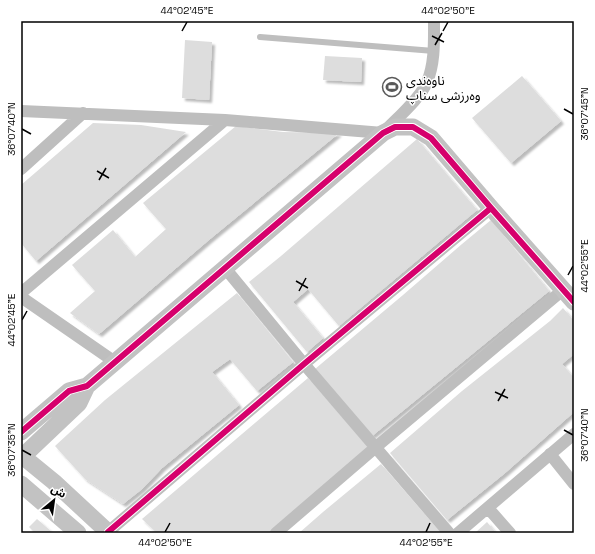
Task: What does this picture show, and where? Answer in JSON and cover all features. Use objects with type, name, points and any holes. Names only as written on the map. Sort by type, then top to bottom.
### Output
[{"type":"street","points":[[54,482],[22,456],[79,403],[87,386],[383,132],[418,97],[427,83],[431,68],[434,51],[434,21]]},
{"type":"street","points":[[21,111],[225,120],[383,132],[396,127],[413,127],[431,138],[569,296],[376,447],[276,533]]},
{"type":"street","points":[[21,169],[83,113]]},
{"type":"street","points":[[21,293],[225,120]]},
{"type":"street","points":[[45,435],[35,450],[35,463],[108,533],[304,364],[491,208]]},
{"type":"street","points":[[225,268],[304,364],[449,533]]},
{"type":"street","points":[[21,297],[115,362]]},
{"type":"street","points":[[21,432],[28,424],[69,391],[87,386]]},
{"type":"street","points":[[458,533],[574,434]]},
{"type":"street","points":[[550,454],[574,484]]},
{"type":"street","points":[[21,484],[78,533]]},
{"type":"street","points":[[21,491],[55,513]]},
{"type":"street","points":[[488,508],[510,533]]},
{"type":"lane","points":[[260,37],[434,51]]},
{"type":"building","points":[[185,40],[212,42],[209,100],[182,98]]},
{"type":"building","points":[[325,56],[362,58],[361,82],[323,80]]},
{"type":"building","points":[[522,76],[561,121],[511,163],[472,118]]},
{"type":"building","points":[[93,123],[141,125],[186,132],[36,261],[21,243],[21,185]]},
{"type":"building","points":[[236,126],[283,132],[339,133],[210,239],[99,334],[70,313],[95,291],[72,265],[113,230],[135,257],[166,229],[143,203]]},
{"type":"building","points":[[417,139],[477,210],[339,326],[308,289],[293,302],[323,338],[307,352],[249,282]]},
{"type":"building","points":[[491,220],[549,291],[372,436],[315,369]]},
{"type":"building","points":[[237,293],[293,362],[257,391],[230,359],[212,372],[239,405],[162,468],[142,489],[123,504],[85,479],[55,446],[105,400]]},
{"type":"building","points":[[563,308],[574,321],[574,354],[562,364],[574,378],[574,412],[505,473],[447,520],[390,453],[462,391],[550,321]]},
{"type":"building","points":[[308,378],[368,447],[268,533],[157,533],[142,519]]},
{"type":"building","points":[[381,464],[441,533],[299,533],[323,512]]},
{"type":"building","points":[[37,519],[53,533],[35,533],[29,527]]},
{"type":"building","points":[[487,522],[496,533],[475,533]]},
{"type":"cycle path","points":[[21,432],[69,391],[87,386],[383,133],[395,127],[413,127],[431,138],[574,302]]},
{"type":"cycle path","points":[[108,532],[304,364],[491,208]]},
{"type":"place","name":"ناوەندی وەرزشی سناپ","points":[[392,87]]}]
